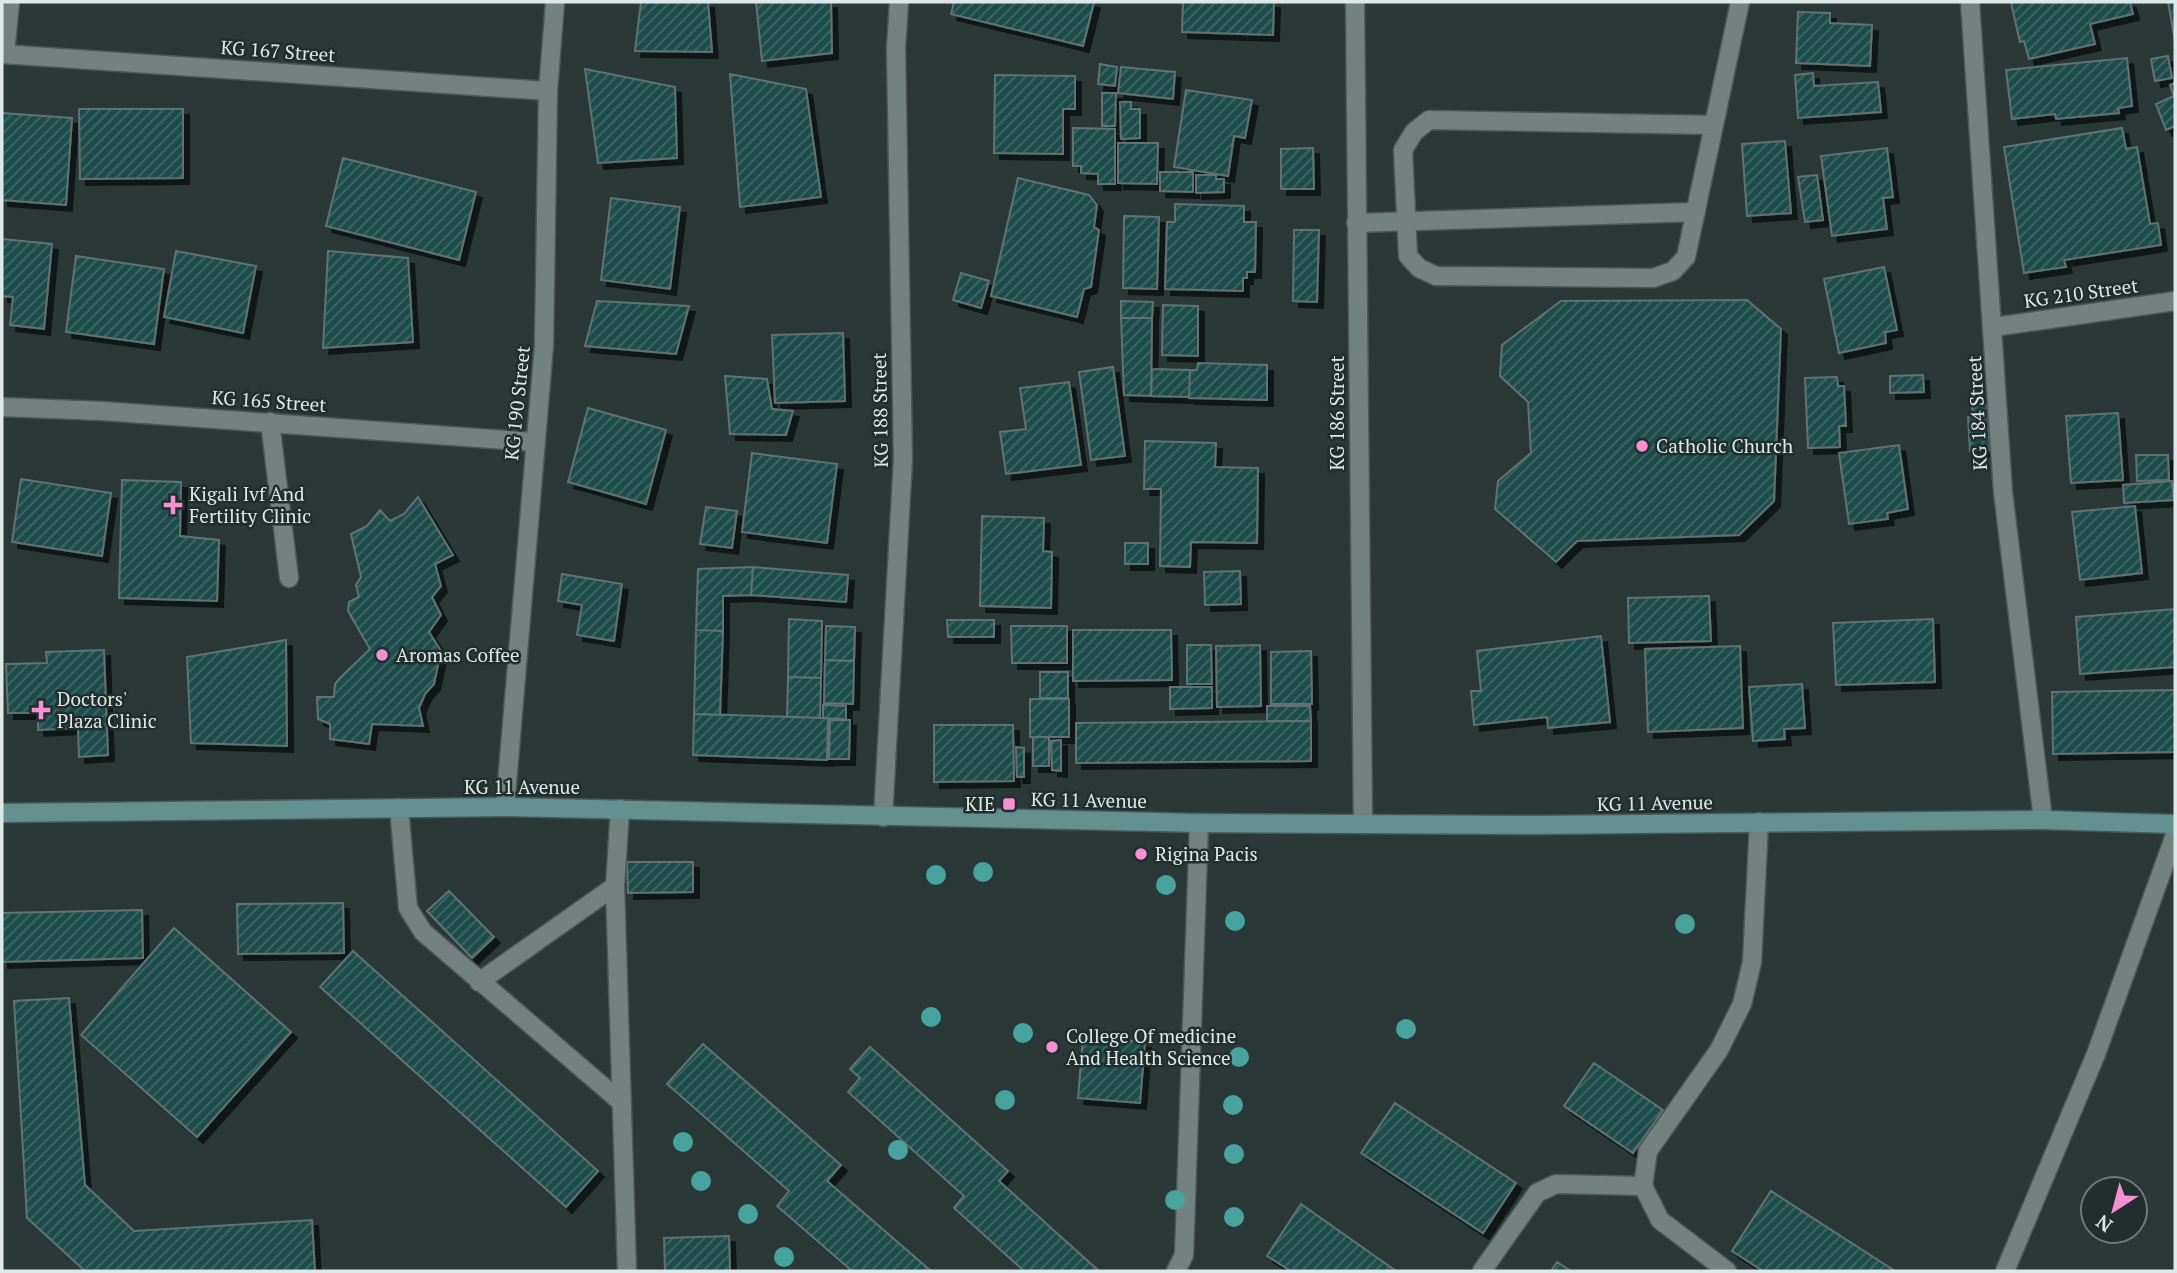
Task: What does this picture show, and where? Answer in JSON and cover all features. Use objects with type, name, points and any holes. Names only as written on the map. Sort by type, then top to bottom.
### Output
[{"type":"main road","name":"KG 11 Avenue","points":[[2,814],[505,807],[1199,823],[2043,820],[2175,824]]},
{"type":"street","name":"KG 167 Street","points":[[10,2],[3,54],[548,91]]},
{"type":"street","name":"KG 190 Street","points":[[505,807],[533,442],[544,345],[548,91],[555,2]]},
{"type":"street","name":"KG 188 Street","points":[[883,817],[903,459],[896,76],[899,2]]},
{"type":"street","name":"KG 186 Street","points":[[1354,2],[1363,824]]},
{"type":"street","points":[[1714,125],[1429,120],[1414,132],[1403,150],[1404,222],[1408,256],[1419,268],[1436,276],[1653,278],[1673,271],[1686,257],[1696,212],[1740,2]]},
{"type":"street","name":"KG 184 Street","points":[[1970,2],[1994,327],[2003,492],[2043,820]]},
{"type":"street","points":[[1356,223],[1696,212]]},
{"type":"street","name":"KG 210 Street","points":[[1994,327],[2175,301]]},
{"type":"street","name":"KG 165 Street","points":[[2,407],[270,422],[533,442]]},
{"type":"street","points":[[270,422],[289,578]]},
{"type":"street","points":[[400,808],[408,908],[423,932],[620,1101]]},
{"type":"street","points":[[620,808],[615,886],[627,1271]]},
{"type":"street","points":[[1727,1271],[1660,1220],[1643,1186],[1648,1151],[1719,1050],[1742,1004],[1752,962],[1759,822]]},
{"type":"street","points":[[1176,1271],[1184,1255],[1199,823]]},
{"type":"street","points":[[2005,1271],[2096,1054],[2175,835]]},
{"type":"street","points":[[479,982],[615,886]]},
{"type":"street","points":[[1482,1271],[1537,1193],[1556,1184],[1643,1186]]},
{"type":"building","points":[[641,2],[708,2],[712,52],[635,51]]},
{"type":"building","points":[[756,2],[831,2],[832,53],[762,61]]},
{"type":"building","points":[[954,2],[1094,2],[1083,46],[951,14]]},
{"type":"building","points":[[1183,2],[1274,2],[1273,35],[1182,32]]},
{"type":"building","points":[[2130,2],[2133,14],[2090,24],[2095,44],[2029,59],[2024,41],[2020,42],[2011,3]]},
{"type":"building","points":[[2168,2],[2175,2],[2175,41]]},
{"type":"building","points":[[1798,12],[1830,13],[1830,23],[1872,25],[1870,66],[1796,63]]},
{"type":"building","points":[[2168,56],[2172,78],[2155,81],[2151,59]]},
{"type":"building","points":[[2127,58],[2132,106],[2118,108],[2119,113],[2056,119],[2055,114],[2012,119],[2006,70]]},
{"type":"building","points":[[1100,64],[1117,67],[1115,86],[1098,84]]},
{"type":"building","points":[[1121,67],[1175,72],[1173,99],[1118,93]]},
{"type":"building","points":[[585,69],[675,87],[677,158],[598,163]]},
{"type":"building","points":[[1813,73],[1814,86],[1878,82],[1881,112],[1798,118],[1795,75]]},
{"type":"building","points":[[730,74],[806,89],[821,197],[740,207]]},
{"type":"building","points":[[995,75],[1075,76],[1075,109],[1063,109],[1063,154],[994,153]]},
{"type":"building","points":[[2175,83],[2175,126],[2166,130],[2156,104],[2174,96],[2170,85]]},
{"type":"building","points":[[1186,90],[1252,100],[1245,138],[1234,136],[1228,176],[1174,167]]},
{"type":"building","points":[[1102,93],[1116,93],[1115,126],[1102,126]]},
{"type":"building","points":[[1120,102],[1131,102],[1131,109],[1140,109],[1140,138],[1121,139]]},
{"type":"building","points":[[79,109],[183,109],[183,178],[80,179]]},
{"type":"building","points":[[2,113],[72,118],[66,205],[2,200]]},
{"type":"building","points":[[1073,128],[1115,129],[1115,184],[1098,184],[1098,174],[1081,173],[1081,166],[1073,166]]},
{"type":"building","points":[[2122,128],[2126,149],[2137,147],[2150,224],[2158,223],[2161,245],[2064,260],[2066,267],[2024,273],[2004,147]]},
{"type":"building","points":[[1785,141],[1791,213],[1747,216],[1742,144]]},
{"type":"building","points":[[1118,143],[1158,143],[1157,184],[1118,183]]},
{"type":"building","points":[[1313,148],[1314,189],[1281,189],[1281,149]]},
{"type":"building","points":[[1887,148],[1893,197],[1883,198],[1887,229],[1832,236],[1821,156]]},
{"type":"building","points":[[343,158],[476,192],[459,260],[326,226]]},
{"type":"building","points":[[1160,172],[1193,172],[1193,192],[1160,191]]},
{"type":"building","points":[[1196,175],[1216,175],[1216,179],[1224,179],[1224,192],[1196,193]]},
{"type":"building","points":[[1817,175],[1823,220],[1805,222],[1798,177]]},
{"type":"building","points":[[1018,178],[1089,195],[1097,205],[1094,227],[1099,230],[1091,287],[1084,289],[1077,317],[991,296]]},
{"type":"building","points":[[611,198],[680,207],[670,289],[601,280]]},
{"type":"building","points":[[1175,204],[1244,206],[1244,222],[1256,222],[1255,272],[1247,272],[1247,278],[1243,278],[1243,291],[1165,289],[1167,222],[1175,222]]},
{"type":"building","points":[[1124,216],[1159,217],[1157,289],[1123,288]]},
{"type":"building","points":[[1294,230],[1319,230],[1317,302],[1293,301]]},
{"type":"building","points":[[2,239],[52,244],[44,329],[10,325],[13,297],[2,296]]},
{"type":"building","points":[[176,251],[256,266],[243,333],[164,317]]},
{"type":"building","points":[[328,251],[408,258],[413,342],[323,348]]},
{"type":"building","points":[[76,256],[164,269],[154,344],[66,332]]},
{"type":"building","points":[[1884,267],[1897,330],[1885,332],[1886,343],[1839,353],[1824,279]]},
{"type":"building","points":[[961,273],[989,281],[981,308],[953,300]]},
{"type":"building","points":[[1747,300],[1781,329],[1774,501],[1739,535],[1577,541],[1556,562],[1495,509],[1498,481],[1531,453],[1528,402],[1500,376],[1502,345],[1561,301]]},
{"type":"building","points":[[597,301],[689,306],[676,354],[585,346]]},
{"type":"building","points":[[1121,301],[1153,302],[1152,318],[1121,318]]},
{"type":"building","points":[[1163,305],[1198,306],[1198,356],[1162,355]]},
{"type":"building","points":[[1121,318],[1152,318],[1151,396],[1124,395]]},
{"type":"building","points":[[843,333],[845,401],[775,403],[772,335]]},
{"type":"building","points":[[1198,363],[1267,365],[1267,400],[1189,398],[1190,370],[1197,370]]},
{"type":"building","points":[[1113,367],[1125,456],[1091,460],[1079,372]]},
{"type":"building","points":[[1152,369],[1190,370],[1189,397],[1151,396]]},
{"type":"building","points":[[1923,375],[1924,392],[1890,393],[1890,376]]},
{"type":"building","points":[[725,376],[767,379],[772,409],[793,411],[786,435],[730,434]]},
{"type":"building","points":[[1837,377],[1838,386],[1844,386],[1846,426],[1839,426],[1840,447],[1808,448],[1805,378]]},
{"type":"building","points":[[1069,382],[1081,465],[1006,474],[1000,432],[1026,429],[1020,388]]},
{"type":"building","points":[[1972,405],[1988,405],[1990,450],[1970,451],[1968,417],[1973,416]]},
{"type":"building","points":[[588,408],[666,430],[646,504],[568,482]]},
{"type":"building","points":[[2118,413],[2123,480],[2071,483],[2066,416]]},
{"type":"building","points":[[1145,441],[1216,443],[1215,467],[1258,468],[1257,543],[1191,542],[1190,567],[1160,566],[1161,489],[1144,489]]},
{"type":"building","points":[[1899,445],[1908,509],[1887,513],[1888,519],[1849,524],[1839,453]]},
{"type":"building","points":[[752,453],[837,464],[827,543],[742,532]]},
{"type":"building","points":[[2136,455],[2168,455],[2169,480],[2137,481]]},
{"type":"building","points":[[21,479],[111,493],[102,556],[12,542]]},
{"type":"building","points":[[122,480],[181,482],[180,536],[219,540],[217,601],[119,598]]},
{"type":"building","points":[[2172,481],[2174,500],[2124,503],[2123,485]]},
{"type":"building","points":[[418,497],[453,555],[435,564],[441,586],[432,597],[441,615],[429,632],[441,651],[434,684],[425,694],[419,708],[423,726],[372,724],[369,744],[330,739],[330,724],[318,719],[317,697],[334,697],[335,684],[370,649],[348,611],[349,602],[359,597],[356,585],[361,577],[351,534],[367,526],[380,510],[390,521],[404,514]]},
{"type":"building","points":[[2135,506],[2142,573],[2080,580],[2072,512]]},
{"type":"building","points":[[706,507],[737,511],[732,548],[700,544]]},
{"type":"building","points":[[982,516],[1044,518],[1043,551],[1052,552],[1051,608],[980,606]]},
{"type":"building","points":[[1125,543],[1148,543],[1148,564],[1125,564]]},
{"type":"building","points":[[753,567],[751,595],[723,596],[723,631],[696,630],[698,569]]},
{"type":"building","points":[[753,567],[848,575],[846,602],[751,595]]},
{"type":"building","points":[[1240,571],[1241,604],[1205,605],[1204,572]]},
{"type":"building","points":[[562,574],[622,584],[614,641],[577,635],[582,605],[558,601]]},
{"type":"building","points":[[1709,596],[1711,641],[1629,643],[1628,598]]},
{"type":"building","points":[[2175,609],[2175,667],[2080,674],[2076,617]]},
{"type":"building","points":[[789,619],[822,621],[821,678],[788,677]]},
{"type":"building","points":[[1933,619],[1935,682],[1836,685],[1833,623]]},
{"type":"building","points":[[947,620],[994,620],[994,637],[948,637]]},
{"type":"building","points":[[826,626],[855,627],[854,661],[825,660]]},
{"type":"building","points":[[1011,626],[1067,626],[1067,663],[1012,663]]},
{"type":"building","points":[[696,630],[723,631],[720,715],[694,714]]},
{"type":"building","points":[[1073,630],[1171,630],[1172,680],[1073,681]]},
{"type":"building","points":[[1601,636],[1610,722],[1548,728],[1547,717],[1474,725],[1471,691],[1481,691],[1477,651]]},
{"type":"building","points":[[286,640],[287,746],[191,743],[187,657]]},
{"type":"building","points":[[1187,645],[1211,645],[1212,684],[1187,684]]},
{"type":"building","points":[[1260,645],[1261,706],[1217,707],[1216,646]]},
{"type":"building","points":[[1740,646],[1743,728],[1648,732],[1645,649]]},
{"type":"building","points":[[104,650],[108,755],[79,757],[78,728],[38,730],[38,713],[8,713],[6,664],[47,663],[46,652]]},
{"type":"building","points":[[1311,651],[1312,704],[1271,704],[1271,652]]},
{"type":"building","points":[[825,660],[854,661],[853,704],[824,703]]},
{"type":"building","points":[[1040,672],[1068,672],[1068,698],[1040,698]]},
{"type":"building","points":[[788,677],[821,678],[820,718],[787,717]]},
{"type":"building","points":[[1802,684],[1805,728],[1784,729],[1785,739],[1753,741],[1749,687]]},
{"type":"building","points":[[1170,687],[1212,687],[1212,708],[1170,709]]},
{"type":"building","points":[[2175,690],[2175,752],[2053,754],[2052,692]]},
{"type":"building","points":[[1030,699],[1069,699],[1069,737],[1030,737]]},
{"type":"building","points":[[823,705],[846,706],[846,719],[823,718]]},
{"type":"building","points":[[1267,706],[1310,706],[1311,721],[1267,721]]},
{"type":"building","points":[[694,714],[828,718],[827,760],[693,755]]},
{"type":"building","points":[[830,720],[850,720],[849,759],[829,759]]},
{"type":"building","points":[[1311,721],[1311,761],[1076,763],[1076,723]]},
{"type":"building","points":[[934,725],[1013,725],[1014,781],[934,782]]},
{"type":"building","points":[[1033,737],[1049,737],[1049,766],[1033,766]]},
{"type":"building","points":[[1061,740],[1061,771],[1052,770],[1051,741]]},
{"type":"building","points":[[1016,747],[1024,748],[1024,777],[1017,777]]},
{"type":"building","points":[[627,862],[693,862],[693,892],[628,893]]},
{"type":"building","points":[[449,891],[494,937],[472,958],[427,911]]},
{"type":"building","points":[[343,903],[344,953],[238,954],[237,904]]},
{"type":"building","points":[[142,910],[143,958],[2,962],[2,913]]},
{"type":"building","points":[[174,928],[291,1032],[197,1137],[81,1035]]},
{"type":"building","points":[[353,951],[598,1171],[566,1207],[320,987]]},
{"type":"building","points":[[69,998],[85,1185],[134,1231],[312,1220],[315,1271],[85,1271],[27,1218],[14,1001]]},
{"type":"building","points":[[1083,1037],[1145,1042],[1140,1103],[1078,1098]]},
{"type":"building","points":[[703,1044],[841,1165],[827,1181],[931,1271],[852,1271],[777,1206],[789,1191],[667,1084]]},
{"type":"building","points":[[870,1047],[1008,1171],[999,1181],[1099,1271],[1024,1271],[954,1208],[964,1196],[848,1092],[860,1078],[850,1069]]},
{"type":"building","points":[[1594,1063],[1663,1110],[1633,1153],[1564,1106]]},
{"type":"building","points":[[1395,1103],[1516,1183],[1483,1233],[1361,1153]]},
{"type":"building","points":[[1771,1191],[1895,1271],[1763,1271],[1732,1251]]},
{"type":"building","points":[[1301,1204],[1396,1271],[1291,1271],[1267,1256]]},
{"type":"building","points":[[729,1236],[730,1271],[665,1271],[664,1238]]},
{"type":"building","points":[[1557,1262],[1571,1271],[1551,1271]]},
{"type":"place","name":"Catholic Church","points":[[1642,446]]},
{"type":"place","name":"Kigali Ivf And Fertility Clinic","points":[[173,505]]},
{"type":"place","name":"Aromas Coffee","points":[[382,655]]},
{"type":"place","name":"Doctors' Plaza Clinic","points":[[41,710]]},
{"type":"place","name":"KIE","points":[[1009,804]]},
{"type":"place","name":"Rigina Pacis","points":[[1141,854]]},
{"type":"place","name":"College Of medicine And Health Science","points":[[1052,1047]]}]
